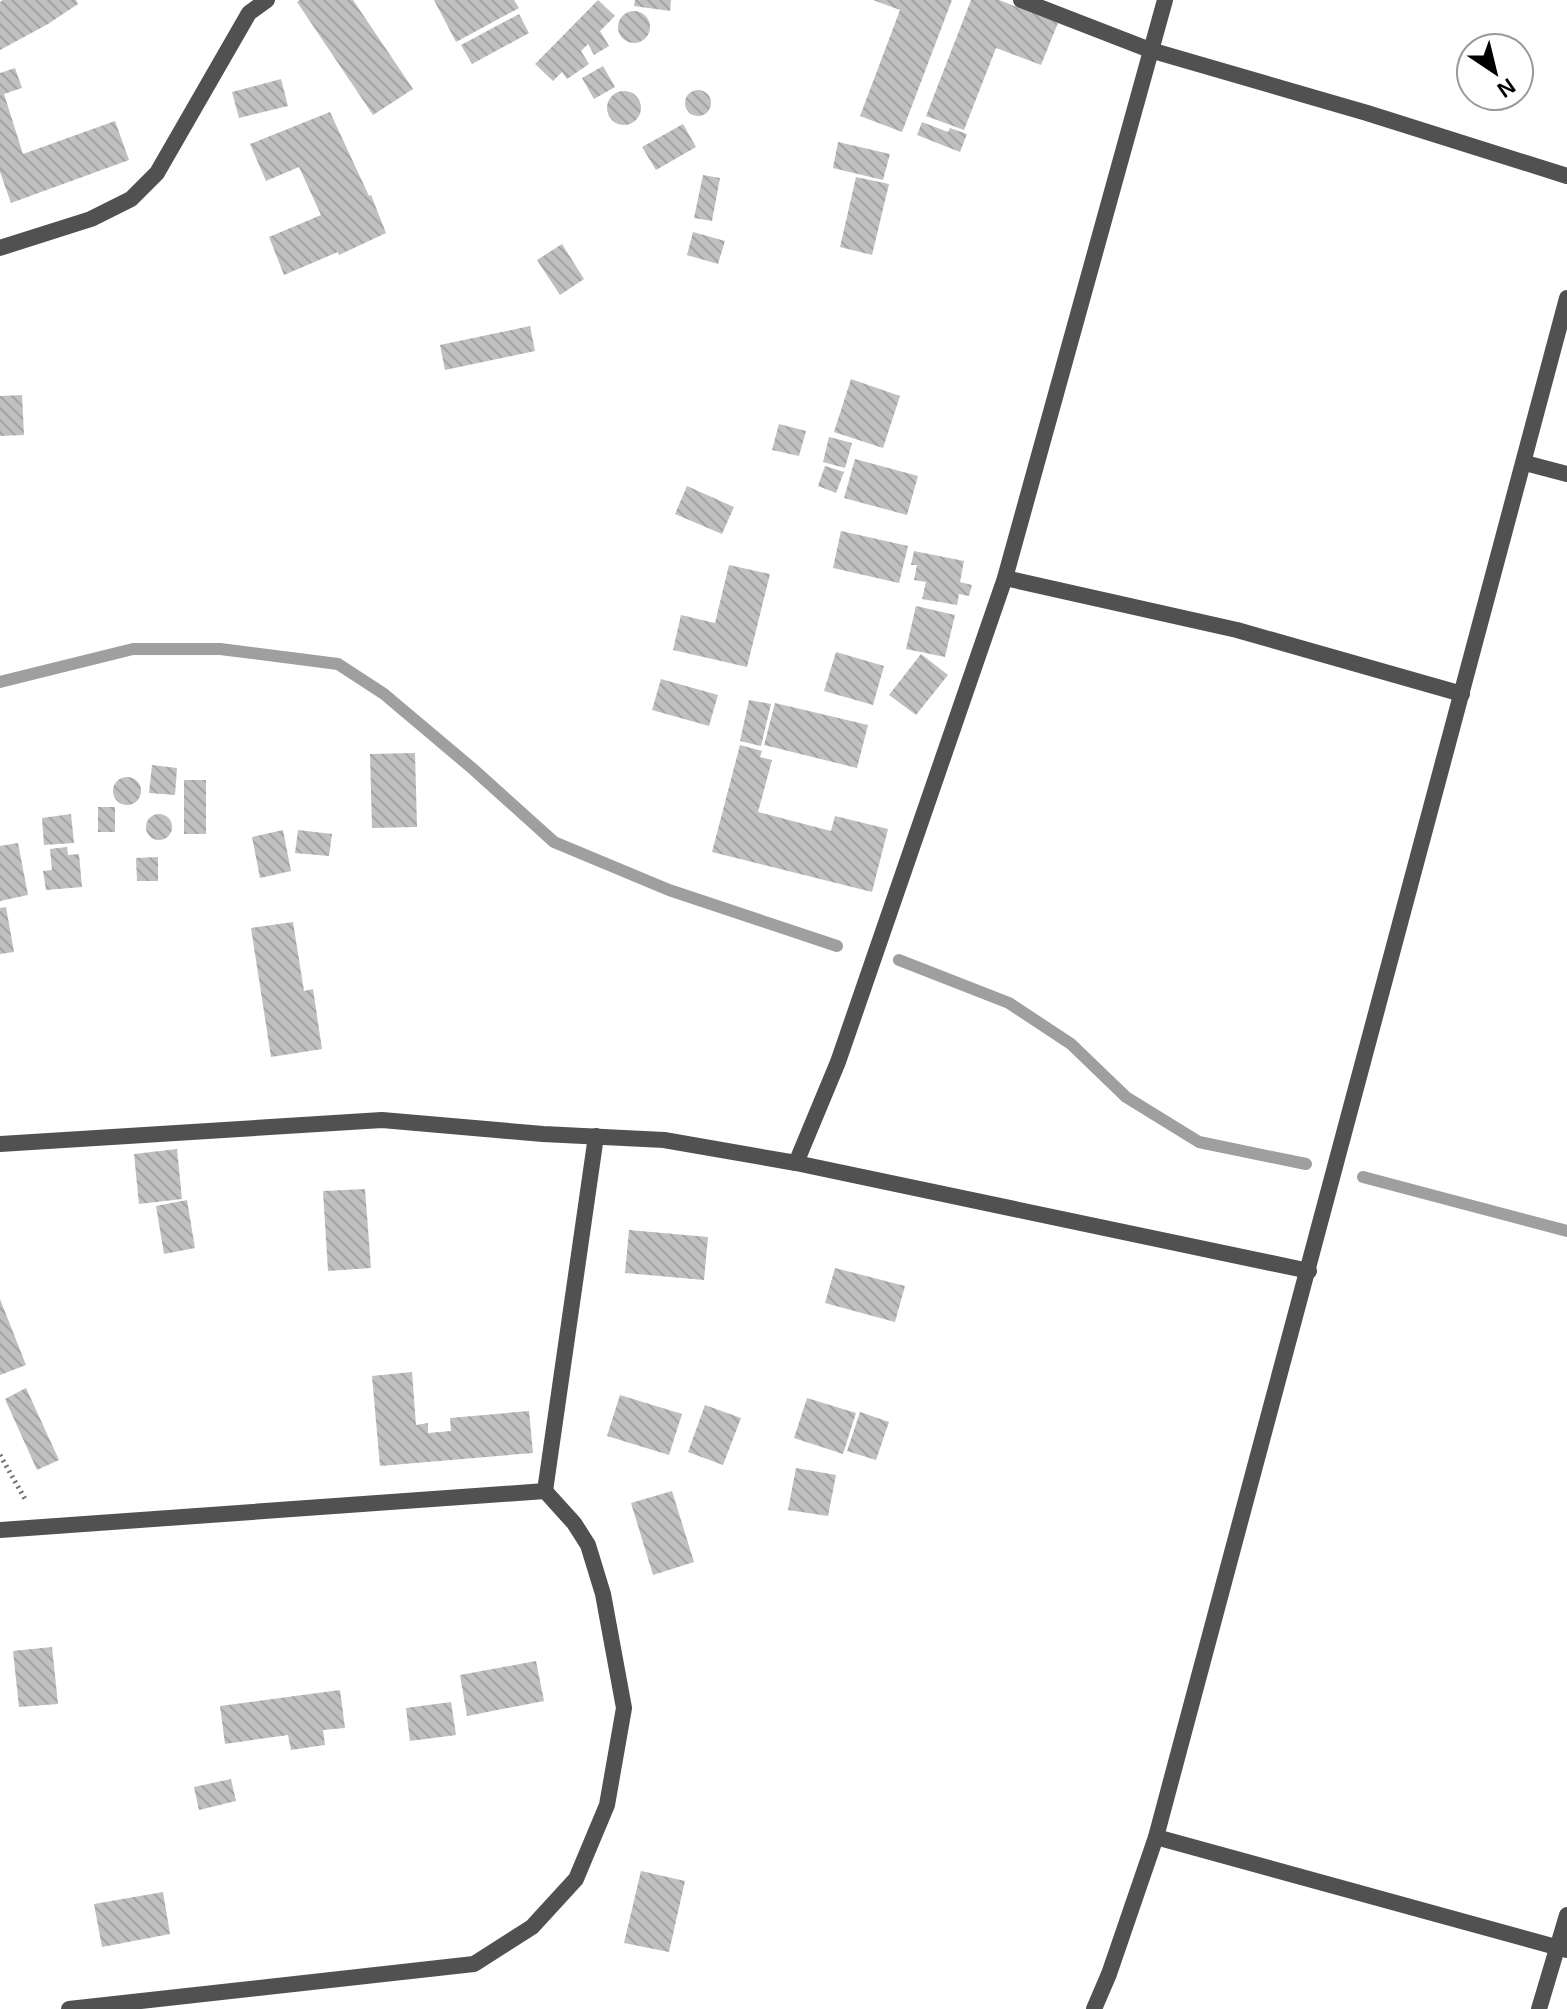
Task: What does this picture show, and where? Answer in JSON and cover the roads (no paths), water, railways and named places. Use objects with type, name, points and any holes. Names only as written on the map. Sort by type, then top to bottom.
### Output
[{"type":"street","points":[[0,248],[91,219],[131,199],[157,173],[249,13],[267,0]]},
{"type":"street","points":[[1021,0],[1150,50],[1367,113],[1567,176]]},
{"type":"street","points":[[796,1163],[838,1062],[1005,578],[1165,0]]},
{"type":"street","points":[[1094,2009],[1156,1837],[1567,298]]},
{"type":"street","points":[[1525,463],[1567,474]]},
{"type":"street","points":[[1005,578],[1237,630],[1462,694]]},
{"type":"street","points":[[0,1144],[382,1120],[664,1140],[796,1163],[1309,1271]]},
{"type":"street","points":[[545,1491],[596,1136]]},
{"type":"street","points":[[0,1530],[545,1491]]},
{"type":"street","points":[[69,2009],[474,1964],[532,1927],[576,1879],[607,1805],[624,1708],[603,1594],[588,1545],[574,1523],[545,1491]]},
{"type":"street","points":[[1156,1837],[1562,1948]]},
{"type":"street","points":[[1539,2009],[1562,1948],[1567,1915]]},
{"type":"waterway","points":[[0,682],[133,649],[220,649],[338,664],[384,694],[554,842],[669,890],[837,946]]},
{"type":"waterway","points":[[899,960],[1009,1003],[1071,1044],[1126,1097],[1199,1142],[1306,1164]]},
{"type":"waterway","points":[[1363,1177],[1567,1231]]}]
